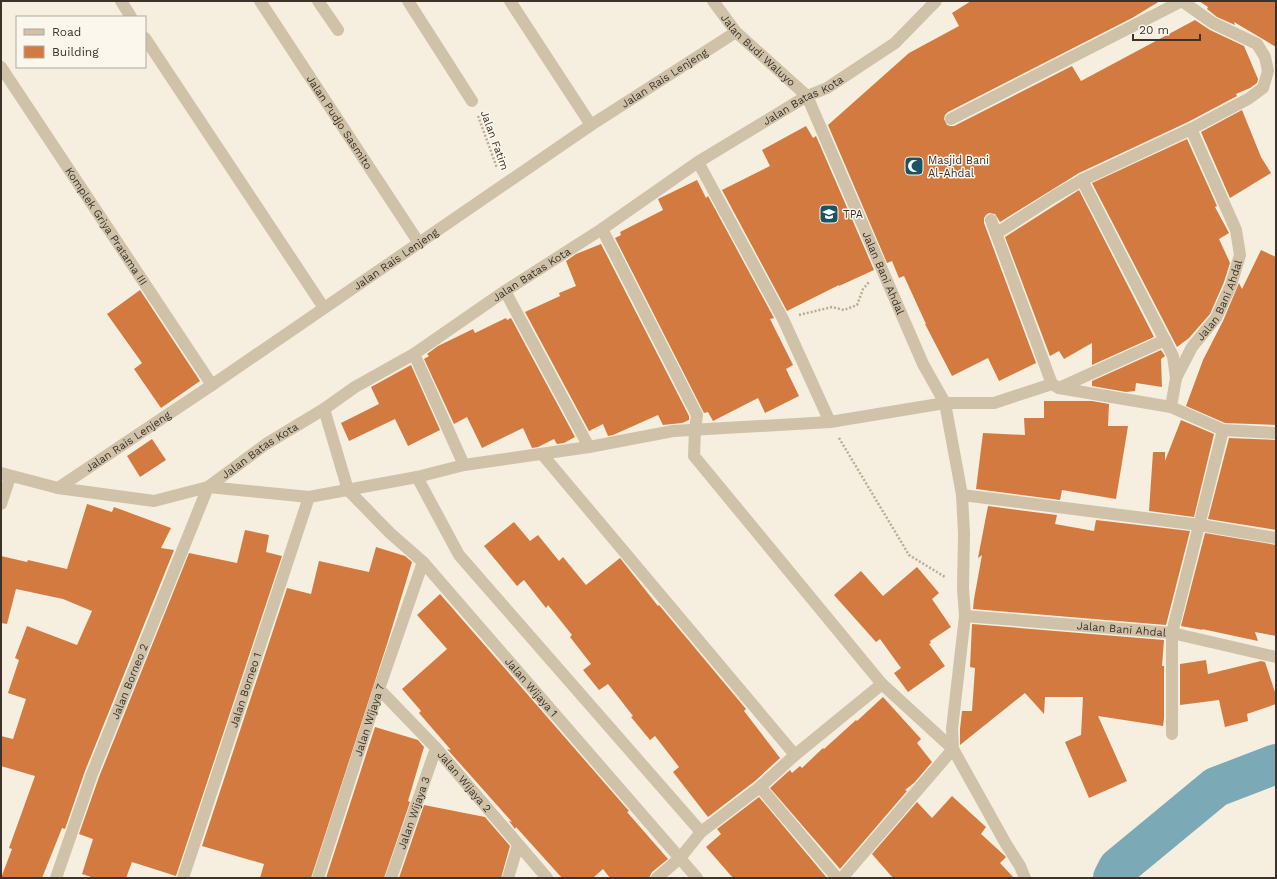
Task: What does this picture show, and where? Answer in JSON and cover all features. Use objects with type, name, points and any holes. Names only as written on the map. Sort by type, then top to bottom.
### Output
[{"type":"street","points":[[121,1],[130,16]]},
{"type":"street","name":"Jalan Pudjo Sasmito","points":[[260,1],[419,243]]},
{"type":"street","points":[[318,1],[338,30]]},
{"type":"street","points":[[408,1],[472,101]]},
{"type":"street","points":[[510,1],[591,126]]},
{"type":"street","name":"Jalan Budi Waluyo","points":[[713,1],[736,32],[807,96]]},
{"type":"street","name":"Jalan Batas Kota","points":[[5,475],[58,488],[154,502],[208,487],[266,444],[355,387],[414,354],[505,292],[602,229],[698,162],[807,96],[827,88],[895,43],[936,1]]},
{"type":"street","points":[[950,119],[1182,1],[1213,23],[1257,44],[1265,57],[1268,71],[1263,88],[1248,99],[1191,129],[1082,180],[997,233]]},
{"type":"street","name":"Jalan Rais Lenjeng","points":[[58,488],[212,385],[591,126],[736,32]]},
{"type":"street","points":[[146,40],[324,308]]},
{"type":"street","name":"Komplek Griya Pratama III","points":[[1,66],[212,385]]},
{"type":"street","name":"Jalan Bani Ahdal","points":[[807,96],[923,364],[945,403],[962,495],[964,533],[963,588],[965,616],[952,729],[953,749],[1006,844],[1020,866],[1025,878]]},
{"type":"street","name":"Jalan Bani Ahdal","points":[[1171,407],[1176,378],[1192,347],[1216,318],[1231,285],[1240,255],[1236,230],[1191,129]]},
{"type":"street","points":[[698,162],[783,319],[830,422]]},
{"type":"street","name":"Jalan Bani Ahdal","points":[[1082,180],[1173,356],[1176,378]]},
{"type":"street","points":[[991,220],[1055,386]]},
{"type":"street","points":[[602,229],[697,415],[694,456],[882,684],[953,749],[842,878]]},
{"type":"street","points":[[505,292],[589,447]]},
{"type":"street","points":[[208,487],[309,500],[348,490],[417,477],[464,465],[589,447],[673,431],[830,422],[945,403],[994,404],[1055,386],[1165,340]]},
{"type":"street","points":[[414,354],[464,465]]},
{"type":"street","points":[[1055,386],[1171,407],[1223,430],[1276,433]]},
{"type":"street","points":[[324,408],[348,490]]},
{"type":"street","points":[[1172,734],[1172,633],[1223,430]]},
{"type":"street","points":[[542,454],[795,756]]},
{"type":"street","points":[[1,504],[5,475]]},
{"type":"street","points":[[417,477],[459,555],[701,832]]},
{"type":"street","name":"Jalan Borneo 2","points":[[56,878],[92,774],[208,487]]},
{"type":"street","name":"Jalan Wijaya 1","points":[[348,490],[390,533],[423,562],[697,878]]},
{"type":"street","points":[[962,495],[1200,524],[1276,538]]},
{"type":"street","name":"Jalan Borneo 1","points":[[183,878],[309,500]]},
{"type":"street","name":"Jalan Wijaya 7","points":[[318,878],[379,689],[423,562]]},
{"type":"street","name":"Jalan Bani Ahdal","points":[[965,616],[1172,633],[1276,657]]},
{"type":"street","points":[[657,878],[680,858],[701,832],[760,787],[882,684]]},
{"type":"street","name":"Jalan Wijaya 2","points":[[379,689],[436,748],[547,878]]},
{"type":"street","name":"Jalan Wijaya 3","points":[[391,878],[436,748]]},
{"type":"street","points":[[760,787],[837,878]]},
{"type":"street","points":[[508,878],[518,845]]},
{"type":"path","name":"Jalan Fatim","points":[[472,101],[504,185]]},
{"type":"path","points":[[821,309],[832,307],[844,310],[857,305],[863,289],[881,268]]},
{"type":"path","points":[[830,422],[909,554],[963,588]]},
{"type":"building","points":[[971,1],[1160,1],[1132,18],[948,112],[944,119],[947,125],[950,126],[954,126],[1072,66],[1081,81],[1195,20],[1210,30],[1244,46],[1258,79],[1257,83],[1236,94],[1237,96],[1188,122],[1079,173],[1000,222],[995,214],[989,213],[986,215],[984,218],[984,223],[1036,363],[999,381],[988,358],[952,376],[925,324],[904,276],[899,278],[892,261],[887,263],[828,125],[909,53],[959,26],[952,13]]},
{"type":"building","points":[[1199,1],[1276,1],[1276,47],[1234,22],[1235,25],[1217,17],[1207,9],[1208,7]]},
{"type":"building","points":[[1242,110],[1261,157],[1271,173],[1230,198],[1201,132]]},
{"type":"building","points":[[806,126],[813,138],[816,136],[874,270],[839,285],[787,311],[722,190],[770,166],[762,150]]},
{"type":"building","points":[[1187,139],[1217,206],[1215,207],[1229,233],[1219,239],[1230,263],[1224,282],[1210,314],[1189,338],[1177,347],[1092,183]]},
{"type":"building","points":[[697,180],[706,198],[708,196],[774,318],[770,319],[793,365],[786,369],[799,396],[765,413],[758,398],[713,421],[708,412],[704,413],[615,238],[621,235],[620,232],[663,210],[658,199]]},
{"type":"building","points":[[1079,190],[1154,337],[1092,365],[1092,343],[1064,359],[1059,351],[1050,356],[1005,237]]},
{"type":"building","points":[[601,244],[689,416],[689,420],[682,423],[663,425],[658,415],[613,435],[608,436],[603,424],[589,431],[525,312],[560,296],[559,293],[576,286],[566,261],[576,254]]},
{"type":"building","points":[[1261,250],[1276,257],[1276,425],[1225,423],[1186,406],[1203,360],[1223,321],[1239,283],[1242,289]]},
{"type":"building","points":[[140,290],[200,381],[161,408],[134,369],[142,363],[107,314]]},
{"type":"building","points":[[506,318],[507,320],[511,318],[575,437],[564,443],[557,444],[554,439],[538,447],[532,448],[523,428],[482,448],[467,417],[454,424],[424,359],[429,356],[427,354],[438,346],[473,329],[475,333]]},
{"type":"building","points":[[1161,350],[1165,356],[1161,359],[1162,387],[1136,383],[1135,391],[1126,392],[1092,386],[1092,381]]},
{"type":"building","points":[[411,365],[440,430],[408,446],[395,419],[349,441],[341,423],[379,404],[371,387]]},
{"type":"building","points":[[1044,401],[1092,401],[1109,404],[1108,426],[1128,426],[1116,499],[1062,490],[1060,500],[976,489],[983,433],[1025,435],[1024,418],[1044,418]]},
{"type":"building","points":[[1181,420],[1214,434],[1194,517],[1149,511],[1153,452],[1165,452],[1165,461]]},
{"type":"building","points":[[1229,438],[1276,440],[1276,530],[1208,519]]},
{"type":"building","points":[[152,439],[166,460],[140,477],[127,456]]},
{"type":"building","points":[[87,504],[112,512],[114,507],[171,528],[161,548],[174,550],[85,771],[65,829],[62,828],[42,878],[1,878],[12,849],[9,848],[35,776],[1,766],[1,736],[13,739],[26,699],[8,693],[19,660],[15,658],[27,626],[77,645],[92,611],[63,599],[16,589],[7,624],[1,623],[1,556],[27,562],[28,560],[67,569]]},
{"type":"building","points":[[988,506],[1057,515],[1055,524],[1094,531],[1096,520],[1190,531],[1166,625],[973,609],[982,555],[978,558]]},
{"type":"building","points":[[514,522],[530,541],[538,535],[559,561],[563,557],[586,585],[620,558],[658,606],[659,605],[746,709],[744,711],[780,758],[755,781],[708,817],[673,772],[679,767],[655,736],[650,740],[631,717],[633,716],[608,684],[599,690],[583,670],[591,664],[570,637],[572,635],[548,605],[546,608],[524,580],[517,586],[484,546]]},
{"type":"building","points":[[245,530],[269,535],[266,552],[282,556],[176,876],[132,862],[126,878],[94,878],[82,874],[93,839],[79,834],[99,777],[189,553],[237,563]]},
{"type":"building","points":[[1205,533],[1276,545],[1276,636],[1255,632],[1258,641],[1181,626]]},
{"type":"building","points":[[376,547],[405,556],[412,562],[311,878],[260,878],[264,864],[202,846],[287,588],[311,594],[319,561],[369,572]]},
{"type":"building","points":[[917,567],[939,593],[932,599],[951,627],[930,641],[931,643],[929,644],[945,666],[908,692],[894,673],[901,668],[880,639],[876,642],[834,595],[861,571],[883,596]]},
{"type":"building","points":[[440,594],[629,811],[627,812],[668,859],[652,872],[649,878],[610,878],[603,869],[593,878],[562,878],[516,827],[515,829],[509,821],[512,822],[447,749],[451,750],[419,713],[421,711],[402,689],[447,649],[417,615]]},
{"type":"building","points":[[972,624],[1164,640],[1162,666],[1164,666],[1163,726],[1098,716],[1127,781],[1089,798],[1065,742],[1081,735],[1083,697],[1045,697],[1044,714],[1025,693],[960,745],[962,711],[972,711],[975,668],[970,667]]},
{"type":"building","points":[[1206,660],[1208,674],[1261,661],[1265,662],[1276,695],[1276,704],[1247,714],[1248,721],[1225,727],[1219,700],[1180,705],[1180,664]]},
{"type":"building","points":[[883,697],[921,739],[917,743],[932,762],[914,783],[905,790],[907,791],[840,869],[770,788],[790,770],[792,773],[800,766],[802,768]]},
{"type":"building","points":[[375,727],[418,740],[424,747],[408,801],[410,802],[384,878],[326,878]]},
{"type":"building","points":[[952,796],[986,827],[981,834],[1006,857],[1000,863],[1014,878],[893,878],[872,854],[917,802],[932,818]]},
{"type":"building","points":[[759,797],[827,878],[733,878],[706,847],[721,834],[717,829]]},
{"type":"building","points":[[424,805],[485,817],[510,846],[501,878],[399,878]]},
{"type":"waterway","points":[[1113,878],[1118,868],[1216,787],[1276,764]]},
{"type":"place","name":"Masjid Bani Al-Ahdal","points":[[914,166]]},
{"type":"place","name":"TPA","points":[[829,214]]}]
